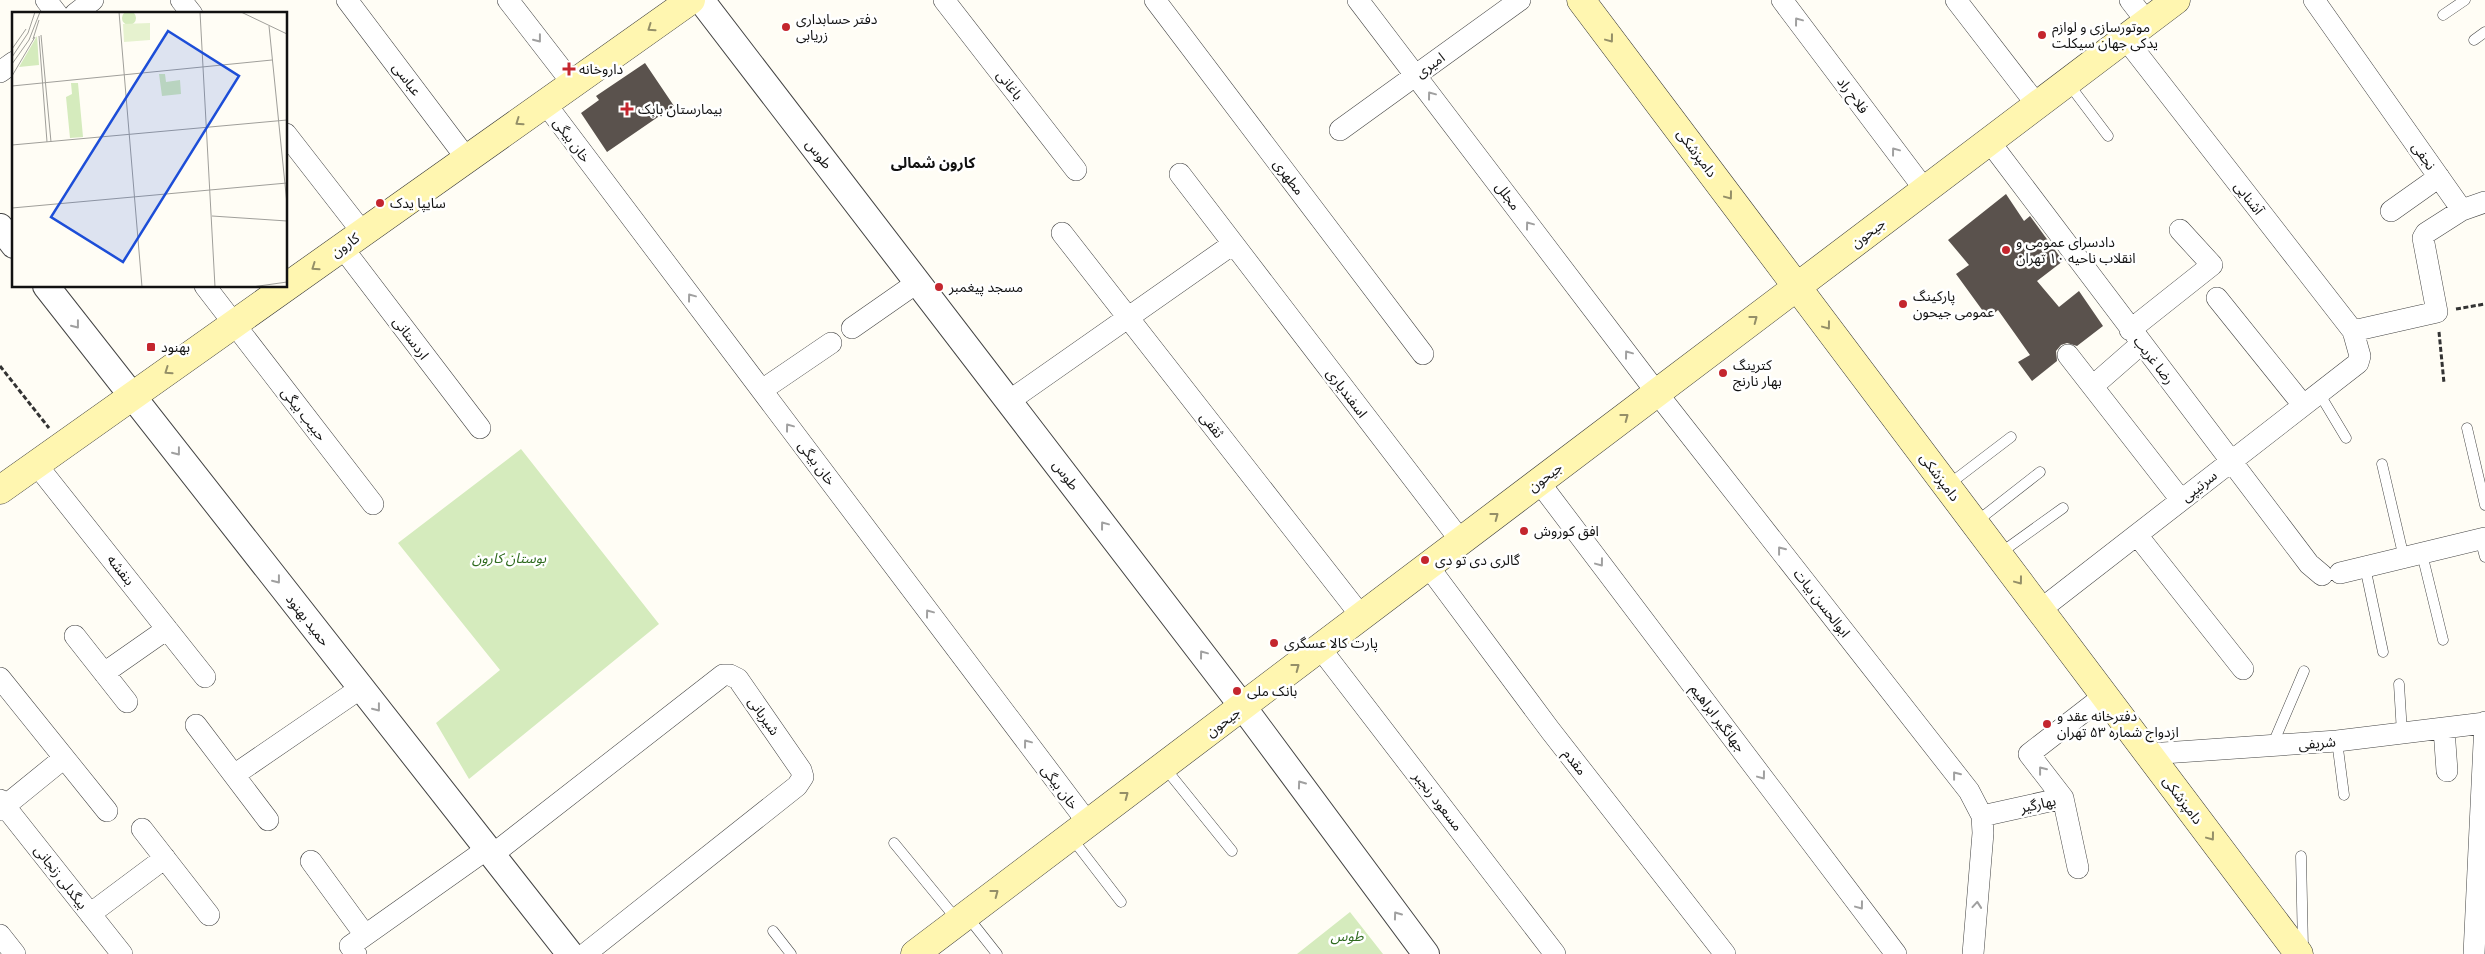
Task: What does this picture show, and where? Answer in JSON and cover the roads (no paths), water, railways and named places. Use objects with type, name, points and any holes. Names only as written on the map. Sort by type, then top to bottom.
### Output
[{"type":"main road","name":"کارون","points":[[288,286],[691,0]]},
{"type":"main road","name":"دامپزشکی","points":[[1581,0],[2298,954]]},
{"type":"main road","name":"جیحون","points":[[914,954],[2176,0]]},
{"type":"main road","name":"کارون","points":[[0,490],[285,288]]},
{"type":"street","points":[[46,0],[55,12]]},
{"type":"street","points":[[78,12],[93,0]]},
{"type":"street","points":[[181,0],[190,12]]},
{"type":"street","name":"عباسی","points":[[347,0],[467,159]]},
{"type":"street","points":[[508,0],[573,84]]},
{"type":"street","name":"طوس","points":[[701,0],[1243,707],[1426,954]]},
{"type":"street","name":"باغانی","points":[[944,0],[1076,170]]},
{"type":"street","name":"مطهری","points":[[1155,0],[1423,354]]},
{"type":"street","name":"مجلل","points":[[1358,0],[1657,393]]},
{"type":"street","name":"امیری","points":[[1340,130],[1520,0]]},
{"type":"street","name":"فلاح راد","points":[[1782,0],[1925,190]]},
{"type":"street","points":[[1956,0],[2037,105]]},
{"type":"street","points":[[2130,0],[2147,22]]},
{"type":"street","name":"نجفی","points":[[2314,0],[2462,210]]},
{"type":"street","name":"آشنایی","points":[[2125,38],[2353,331],[2360,356],[2358,363]]},
{"type":"street","points":[[0,72],[12,63]]},
{"type":"street","name":"خان بیگی","points":[[545,104],[762,390],[1080,830]]},
{"type":"street","name":"اردستانی","points":[[288,137],[352,240],[480,428]]},
{"type":"street","name":"رضا غریب","points":[[1990,141],[2309,564],[2331,574],[2365,568]]},
{"type":"street","name":"اسفندیاری","points":[[1180,174],[1461,542]]},
{"type":"street","points":[[2391,210],[2439,177]]},
{"type":"street","points":[[2353,331],[2437,312],[2423,238],[2426,233],[2462,210],[2485,202]]},
{"type":"street","points":[[0,227],[12,242]]},
{"type":"street","points":[[2093,386],[2136,337],[2199,275],[2212,265],[2180,230]]},
{"type":"street","name":"ثقفی","points":[[1062,233],[1362,617]]},
{"type":"street","points":[[1009,401],[1233,244]]},
{"type":"street","points":[[852,328],[918,282]]},
{"type":"street","name":"حمید بهنود","points":[[48,288],[570,954]]},
{"type":"street","name":"حبیب بیگی","points":[[207,288],[373,504]]},
{"type":"street","points":[[2217,298],[2311,399]]},
{"type":"street","points":[[762,390],[831,343]]},
{"type":"street","points":[[2068,355],[2181,500]]},
{"type":"street","name":"سرتیپی","points":[[2040,610],[2358,363]]},
{"type":"street","name":"ابوالحسن بیات","points":[[1657,393],[1970,792],[1982,816]]},
{"type":"street","name":"بنفشه","points":[[36,464],[205,677]]},
{"type":"street","name":"جهانگیر ابراهیم","points":[[1539,482],[1896,954]]},
{"type":"street","points":[[2137,534],[2243,669]]},
{"type":"street","points":[[2365,568],[2413,556],[2483,544]]},
{"type":"street","name":"مقدم","points":[[1428,566],[1550,730],[1725,954]]},
{"type":"street","points":[[104,673],[167,629]]},
{"type":"street","points":[[75,636],[127,702]]},
{"type":"street","name":"مسعود رنجبر","points":[[1320,648],[1555,954]]},
{"type":"street","name":"شیربانی","points":[[490,852],[723,675],[730,674],[738,679],[801,770],[803,777],[797,786],[584,954]]},
{"type":"street","points":[[0,678],[107,811]]},
{"type":"street","points":[[234,775],[361,688]]},
{"type":"street","name":"بهارگیر","points":[[1982,816],[2063,798],[2029,754],[2104,696]]},
{"type":"street","points":[[2478,949],[2485,723]]},
{"type":"street","name":"شریفی","points":[[2149,754],[2337,741],[2485,723]]},
{"type":"street","points":[[196,725],[268,820]]},
{"type":"street","points":[[2444,729],[2447,771]]},
{"type":"street","points":[[2,806],[64,758]]},
{"type":"street","points":[[2063,798],[2078,868]]},
{"type":"street","name":"بیگدلی زنجانی","points":[[2,806],[122,954]]},
{"type":"street","points":[[1973,954],[1983,833],[1982,816]]},
{"type":"street","points":[[142,829],[209,915]]},
{"type":"street","points":[[311,862],[360,945],[490,852]]},
{"type":"street","points":[[90,914],[165,858]]},
{"type":"street","points":[[0,935],[15,954]]},
{"type":"lane","points":[[2443,15],[2465,0]]},
{"type":"lane","points":[[2474,40],[2485,32]]},
{"type":"lane","points":[[2068,82],[2108,136]]},
{"type":"lane","points":[[2311,399],[2346,438]]},
{"type":"lane","points":[[2467,428],[2485,505]]},
{"type":"lane","points":[[1947,486],[2010,437]]},
{"type":"lane","points":[[2382,464],[2443,640]]},
{"type":"lane","points":[[1975,523],[2040,472]]},
{"type":"lane","points":[[1999,555],[2063,508]]},
{"type":"lane","points":[[2365,568],[2383,652]]},
{"type":"lane","points":[[2272,746],[2304,671]]},
{"type":"lane","points":[[2399,684],[2402,732]]},
{"type":"lane","points":[[2337,741],[2344,795]]},
{"type":"lane","points":[[1164,766],[1232,850]]},
{"type":"lane","points":[[1080,830],[1121,902]]},
{"type":"lane","points":[[894,843],[997,954]]},
{"type":"lane","points":[[2301,856],[2303,954]]},
{"type":"lane","points":[[773,931],[790,954]]},
{"type":"place","name":"دفتر حسابداری زریابی","points":[[786,27]]},
{"type":"place","name":"موتورسازی و لوازم یدکی جهان سیکلت","points":[[2042,35]]},
{"type":"place","name":"داروخانه","points":[[569,69]]},
{"type":"place","name":"بیمارستان بابک","points":[[627,109]]},
{"type":"place","name":"سایپا یدک","points":[[380,203]]},
{"type":"place","name":"دادسرای عمومی و انقلاب ناحیه ۱۰ تهران","points":[[2006,250]]},
{"type":"place","name":"مسجد پیغمبر","points":[[939,287]]},
{"type":"place","name":"پارکینگ عمومی جیحون","points":[[1903,304]]},
{"type":"place","name":"بهنود","points":[[151,347]]},
{"type":"place","name":"کترینگ بهار نارنج","points":[[1723,373]]},
{"type":"place","name":"افق کوروش","points":[[1524,531]]},
{"type":"place","name":"گالری دی تو دی","points":[[1425,560]]},
{"type":"place","name":"پارت کالا عسگری","points":[[1274,643]]},
{"type":"place","name":"بانک ملی","points":[[1237,691]]},
{"type":"place","name":"دفترخانه عقد و ازدواج شماره ۵۳ تهران","points":[[2047,724]]},
{"type":"district","name":"کارون شمالی","points":[[933,162]]},
{"type":"park label","name":"بوستان کارون","points":[[509,558]]}]
